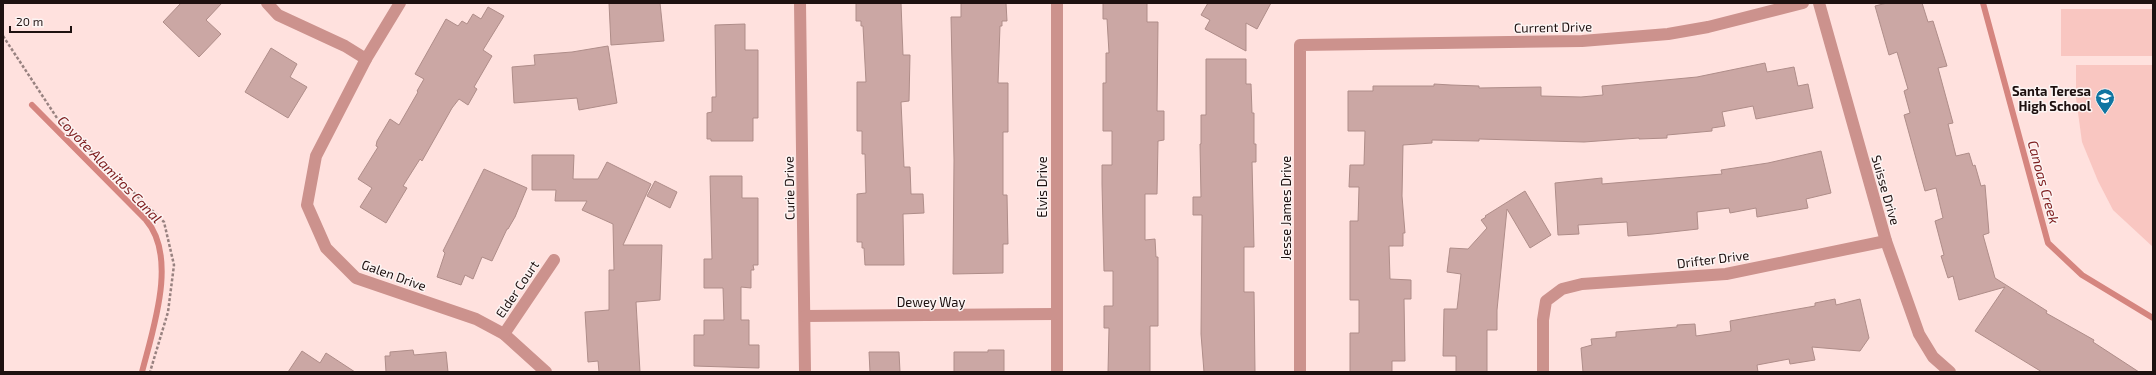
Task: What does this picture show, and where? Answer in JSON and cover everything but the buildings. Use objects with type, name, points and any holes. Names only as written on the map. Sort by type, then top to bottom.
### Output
[{"type":"street","points":[[267,3],[278,16],[345,46],[366,59]]},
{"type":"street","name":"Galen Drive","points":[[400,3],[366,59],[316,156],[307,204],[326,248],[356,278],[476,319],[504,334],[546,372]]},
{"type":"street","name":"Curie Drive","points":[[800,3],[805,372]]},
{"type":"street","name":"Elvis Drive","points":[[1057,3],[1057,372]]},
{"type":"street","name":"Current Drive","points":[[1300,45],[1582,41],[1668,34],[1708,27],[1803,3]]},
{"type":"street","name":"Suisse Drive","points":[[1819,3],[1886,241],[1919,334],[1933,357],[1950,372]]},
{"type":"street","name":"Jesse James Drive","points":[[1300,45],[1300,372]]},
{"type":"street","name":"Drifter Drive","points":[[1542,372],[1543,320],[1546,301],[1562,289],[1582,284],[1726,274],[1886,241]]},
{"type":"street","name":"Elder Court","points":[[504,334],[554,260]]},
{"type":"street","name":"Dewey Way","points":[[805,316],[1056,314]]},
{"type":"path","points":[[3,36],[57,118],[164,222],[174,265],[168,312],[150,372]]},
{"type":"shaded area","points":[[2061,9],[2153,9],[2153,56],[2061,56]]},
{"type":"shaded area","points":[[2076,65],[2153,65],[2153,247],[2113,210],[2098,181],[2082,142],[2076,98]]},
{"type":"waterway","name":"Canoas Creek","points":[[1983,3],[2048,243],[2082,275],[2153,318]]},
{"type":"waterway","name":"Coyote Alamitos Canal","points":[[32,105],[146,220],[155,235],[160,253],[162,273],[157,315],[142,372]]},
{"type":"place","name":"Santa Teresa High School","points":[[2105,115]]}]
